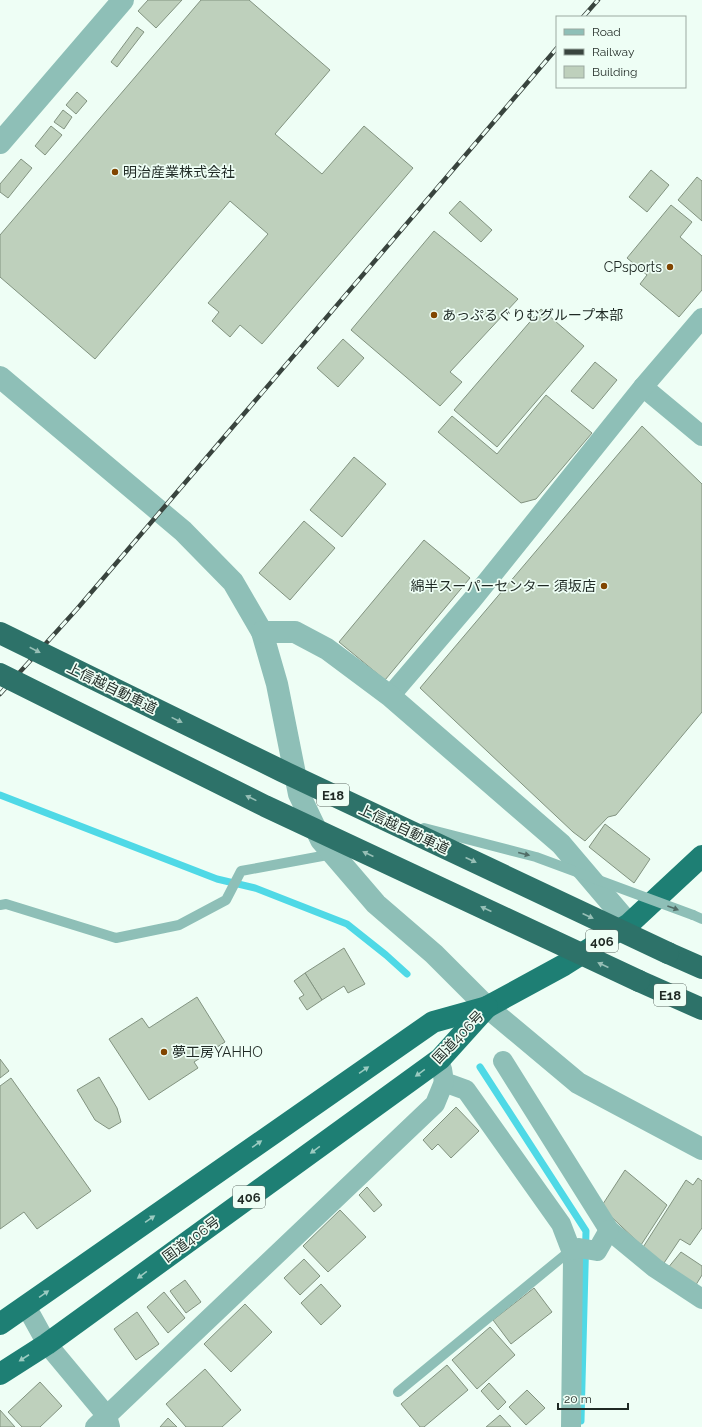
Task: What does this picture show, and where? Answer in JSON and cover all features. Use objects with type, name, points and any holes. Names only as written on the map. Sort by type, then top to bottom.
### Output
[{"type":"highway","name":"上信越自動車道","points":[[0,633],[260,761],[702,968]]},
{"type":"highway","name":"E18","points":[[0,674],[265,806],[702,1009]]},
{"type":"highway","name":"国道406号","points":[[0,1324],[433,1022],[487,1007],[564,965],[629,924],[702,856]]},
{"type":"highway","name":"国道406号","points":[[0,1374],[47,1344],[440,1059],[487,1007]]},
{"type":"street","points":[[0,143],[123,0]]},
{"type":"street","points":[[390,696],[472,600],[643,387],[702,318]]},
{"type":"street","points":[[0,377],[183,530],[233,582],[262,632],[277,684],[299,794],[321,840],[376,904],[434,954],[487,1007],[578,1082],[702,1149]]},
{"type":"street","points":[[643,387],[702,436]]},
{"type":"street","points":[[262,632],[295,632],[327,649],[390,696],[561,844],[629,924]]},
{"type":"street","points":[[26,1306],[47,1344],[104,1423],[435,1104],[444,1082],[440,1059]]},
{"type":"street","points":[[503,1061],[609,1230],[655,1268],[702,1299]]},
{"type":"street","points":[[444,1082],[466,1090],[561,1224],[581,1249],[597,1250],[609,1230]]},
{"type":"street","points":[[571,1427],[573,1259],[581,1249]]},
{"type":"lane","points":[[378,817],[536,856],[698,917]]},
{"type":"lane","points":[[0,906],[6,904],[116,938],[179,925],[226,900],[241,871],[333,854]]},
{"type":"lane","points":[[677,998],[702,1016]]},
{"type":"lane","points":[[398,1392],[581,1249]]},
{"type":"building","points":[[148,0],[182,0],[156,28],[138,11]]},
{"type":"building","points":[[201,0],[249,0],[330,70],[275,134],[322,174],[364,126],[413,168],[262,344],[240,325],[230,337],[212,321],[219,312],[208,303],[268,234],[230,201],[95,359],[0,277],[0,235]]},
{"type":"building","points":[[137,27],[144,32],[117,67],[111,62]]},
{"type":"building","points":[[77,92],[87,101],[76,114],[66,105]]},
{"type":"building","points":[[63,110],[72,117],[64,129],[54,122]]},
{"type":"building","points":[[51,126],[62,135],[45,155],[35,146]]},
{"type":"building","points":[[21,159],[32,168],[8,198],[0,192],[0,184]]},
{"type":"building","points":[[651,170],[669,185],[647,212],[629,197]]},
{"type":"building","points":[[697,177],[702,181],[702,221],[678,200]]},
{"type":"building","points":[[460,201],[492,230],[481,242],[449,213]]},
{"type":"building","name":"CPsports","points":[[671,205],[692,222],[680,237],[702,256],[702,290],[679,317],[640,284],[647,275],[627,258]]},
{"type":"building","name":"あっぷるぐりむグループ本部","points":[[434,231],[518,299],[450,372],[462,382],[440,406],[351,330]]},
{"type":"building","points":[[541,309],[584,346],[497,447],[454,410]]},
{"type":"building","points":[[343,339],[364,358],[338,387],[317,368]]},
{"type":"building","points":[[595,362],[617,380],[593,409],[571,391]]},
{"type":"building","points":[[546,395],[592,433],[536,499],[521,503],[438,432],[452,416],[497,454]]},
{"type":"building","name":"綿半スーパーセンター 須坂店","points":[[642,426],[702,484],[702,712],[616,815],[608,817],[585,841],[573,832],[420,688]]},
{"type":"building","points":[[354,457],[386,484],[342,537],[310,510]]},
{"type":"building","points":[[304,521],[335,548],[290,600],[259,573]]},
{"type":"building","points":[[424,540],[470,578],[385,680],[339,642]]},
{"type":"building","points":[[605,824],[650,859],[634,883],[589,847]]},
{"type":"building","points":[[344,948],[365,984],[348,993],[344,986],[322,1000],[305,973]]},
{"type":"building","points":[[305,973],[322,1000],[307,1010],[299,998],[304,995],[294,981]]},
{"type":"building","name":"夢工房YAHHO","points":[[197,997],[225,1042],[194,1062],[198,1068],[149,1100],[109,1039],[142,1018],[149,1028]]},
{"type":"building","points":[[0,1059],[9,1071],[0,1078]]},
{"type":"building","points":[[99,1077],[117,1108],[121,1122],[109,1129],[95,1120],[77,1090]]},
{"type":"building","points":[[11,1078],[91,1191],[37,1229],[24,1212],[0,1229],[0,1086]]},
{"type":"building","points":[[456,1107],[479,1131],[451,1158],[438,1144],[432,1150],[423,1140]]},
{"type":"building","points":[[625,1170],[667,1205],[641,1245],[601,1207]]},
{"type":"building","points":[[698,1178],[702,1181],[702,1228],[690,1245],[680,1239],[662,1266],[640,1252],[686,1180],[693,1185]]},
{"type":"building","points":[[367,1187],[382,1205],[374,1212],[359,1195]]},
{"type":"building","points":[[340,1210],[366,1237],[328,1272],[303,1246]]},
{"type":"building","points":[[681,1252],[702,1266],[702,1275],[694,1288],[667,1269]]},
{"type":"building","points":[[304,1259],[320,1276],[300,1295],[284,1278]]},
{"type":"building","points":[[185,1280],[201,1302],[186,1313],[170,1291]]},
{"type":"building","points":[[321,1284],[341,1306],[321,1325],[301,1303]]},
{"type":"building","points":[[534,1288],[552,1312],[511,1344],[493,1320]]},
{"type":"building","points":[[164,1292],[185,1318],[168,1333],[147,1307]]},
{"type":"building","points":[[245,1304],[272,1332],[231,1372],[204,1344]]},
{"type":"building","points":[[137,1312],[159,1344],[136,1360],[114,1329]]},
{"type":"building","points":[[490,1327],[515,1355],[477,1389],[452,1360]]},
{"type":"building","points":[[447,1365],[468,1390],[424,1427],[420,1427],[401,1404]]},
{"type":"building","points":[[205,1369],[241,1410],[222,1427],[186,1427],[166,1404]]},
{"type":"building","points":[[40,1382],[62,1406],[40,1427],[22,1427],[8,1412]]},
{"type":"building","points":[[489,1383],[506,1402],[498,1410],[481,1391]]},
{"type":"building","points":[[527,1390],[545,1408],[526,1425],[509,1407]]},
{"type":"building","points":[[0,1410],[15,1427],[0,1427]]},
{"type":"building","points":[[500,1415],[511,1427],[486,1427]]},
{"type":"building","points":[[168,1418],[177,1427],[160,1427]]},
{"type":"waterway","points":[[0,795],[217,879],[255,888],[347,924],[407,974]]},
{"type":"waterway","points":[[480,1067],[586,1231],[581,1421]]},
{"type":"railway","points":[[584,16],[598,0]]},
{"type":"railway","points":[[0,694],[77,609],[556,49]]},
{"type":"place","name":"明治産業株式会社","points":[[115,172]]},
{"type":"place","name":"CPsports","points":[[670,267]]},
{"type":"place","name":"あっぷるぐりむグループ本部","points":[[434,315]]},
{"type":"place","name":"綿半スーパーセンター 須坂店","points":[[604,586]]},
{"type":"place","name":"夢工房YAHHO","points":[[164,1052]]}]
